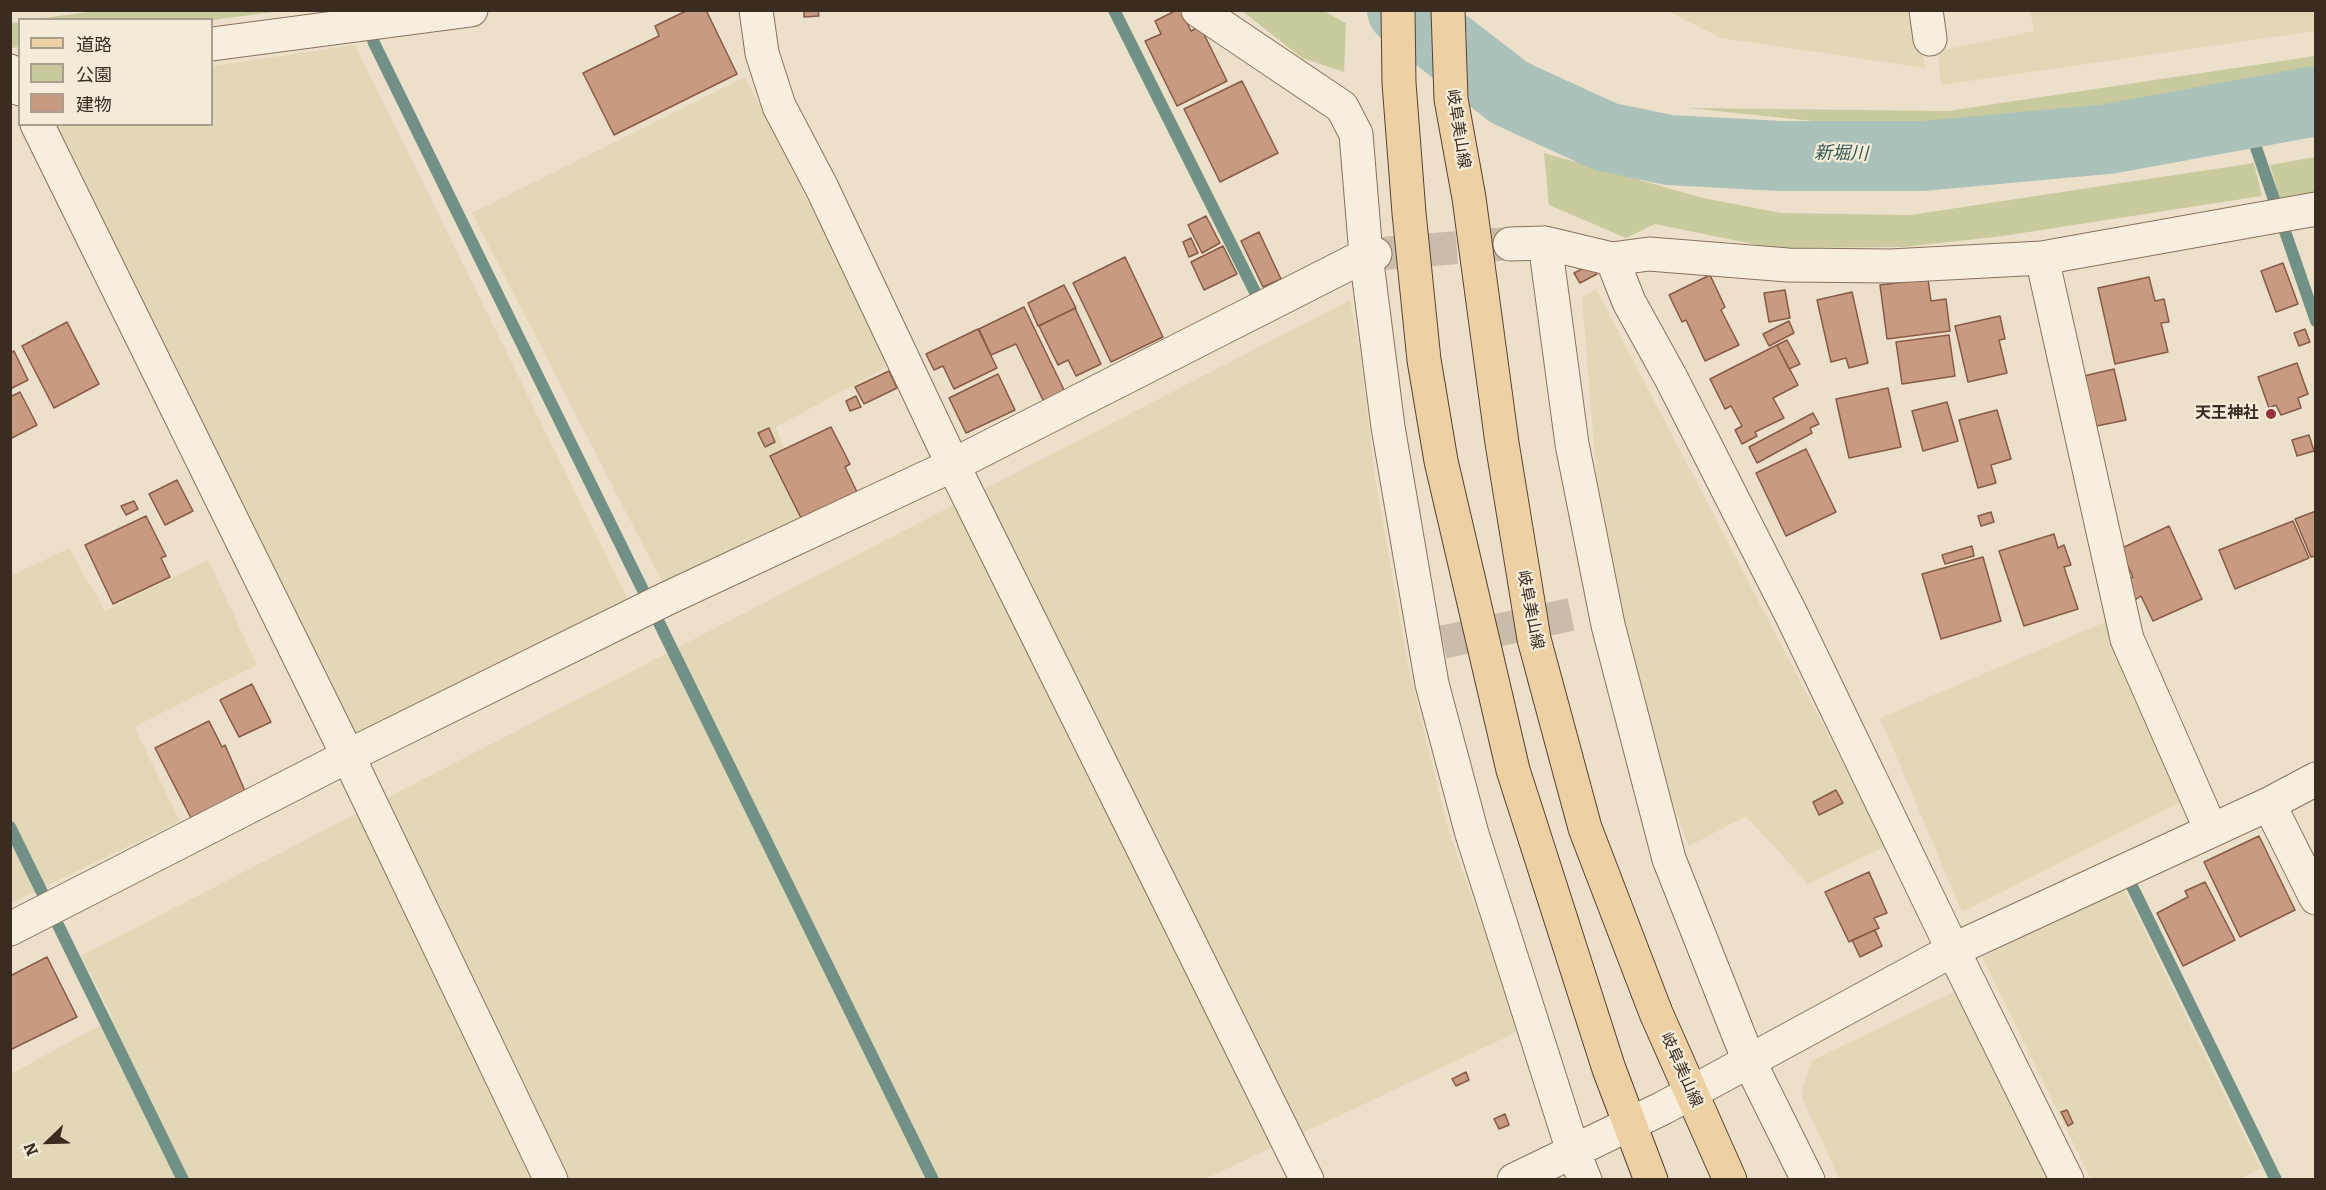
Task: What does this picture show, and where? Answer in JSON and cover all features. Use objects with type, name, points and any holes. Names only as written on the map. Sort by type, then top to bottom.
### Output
[{"type":"main road","points":[[1398,10],[1399,83],[1409,213],[1424,360],[1442,461],[1510,759],[1609,1069],[1651,1179]]},
{"type":"main road","name":"岐阜美山線","points":[[1448,10],[1451,99],[1469,198],[1502,443],[1534,639],[1585,828],[1656,1013],[1730,1179]]},
{"type":"street","points":[[213,44],[471,10]]},
{"type":"street","points":[[756,10],[762,53],[779,106],[822,188],[953,465],[1307,1179]]},
{"type":"street","points":[[1198,10],[1342,107],[1356,134],[1388,427],[1434,644],[1432,684],[1472,834],[1579,1165]]},
{"type":"street","points":[[10,69],[18,85]]},
{"type":"street","points":[[38,126],[348,756],[551,1179]]},
{"type":"street","points":[[1510,244],[1545,243],[1612,259],[1649,254],[1788,265],[1891,266],[2042,258],[2316,209]]},
{"type":"street","points":[[1545,243],[1591,610],[1669,860],[1749,1061],[1808,1179]]},
{"type":"street","points":[[10,929],[348,756],[668,598],[953,465],[1370,255]]},
{"type":"street","points":[[2042,258],[2127,639],[2211,830]]},
{"type":"street","points":[[1612,259],[1629,302],[1671,378],[1785,603],[2067,1179]]},
{"type":"street","points":[[1514,1179],[1579,1165],[1630,1124],[1953,950],[2270,804],[2316,779]]},
{"type":"street","points":[[2270,804],[2316,898]]},
{"type":"shaded area","points":[[1667,11],[1918,11],[1925,68],[1721,38]]},
{"type":"shaded area","points":[[2030,11],[2315,11],[2315,31],[1941,85],[1938,51],[2034,31]]},
{"type":"shaded area","points":[[355,45],[628,599],[353,736],[52,126],[213,126],[213,66]]},
{"type":"shaded area","points":[[745,77],[891,365],[776,427],[811,520],[662,582],[472,213]]},
{"type":"shaded area","points":[[1596,289],[1886,846],[1808,884],[1746,816],[1689,846],[1662,776],[1601,532],[1582,298]]},
{"type":"shaded area","points":[[1350,300],[1360,351],[1375,477],[1409,669],[1449,832],[1519,1031],[1205,1179],[11,1180],[11,1074],[113,1018],[81,956]]},
{"type":"shaded area","points":[[69,548],[105,611],[208,560],[257,665],[134,727],[180,821],[11,903],[11,576]]},
{"type":"shaded area","points":[[2112,619],[2185,800],[1962,912],[1880,718]]},
{"type":"shaded area","points":[[2123,887],[2261,1169],[2239,1179],[2091,1179],[1982,957]]},
{"type":"shaded area","points":[[1960,989],[2050,1179],[1839,1179],[1801,1095],[1811,1061]]},
{"type":"green space","points":[[103,10],[282,10],[213,20],[213,18],[43,18]]},
{"type":"green space","points":[[1242,11],[1324,11],[1346,23],[1344,72],[1302,58]]},
{"type":"green space","points":[[18,22],[18,47],[11,48],[11,23]]},
{"type":"green space","points":[[2315,56],[2315,73],[1919,132],[1688,108],[1948,111]]},
{"type":"green space","points":[[1544,153],[1703,198],[1781,213],[1910,215],[2254,163],[2262,196],[1996,237],[1903,247],[1772,248],[1655,224],[1626,238],[1549,205]]},
{"type":"green space","points":[[2315,157],[2315,200],[2282,207],[2270,165]]},
{"type":"building","points":[[688,10],[706,10],[737,74],[614,135],[583,73],[659,36],[655,26]]},
{"type":"building","points":[[804,10],[818,10],[819,16],[804,17]]},
{"type":"building","points":[[1181,10],[1191,31],[1200,26],[1227,81],[1177,106],[1145,41],[1161,34],[1155,21]]},
{"type":"building","points":[[1242,81],[1278,153],[1220,182],[1184,109]]},
{"type":"building","points":[[1206,216],[1220,243],[1202,253],[1188,225]]},
{"type":"building","points":[[1259,232],[1281,279],[1263,287],[1241,241]]},
{"type":"building","points":[[1191,238],[1198,253],[1189,257],[1183,242]]},
{"type":"building","points":[[1223,246],[1237,274],[1204,290],[1191,262]]},
{"type":"building","points":[[1125,257],[1163,337],[1111,362],[1073,283]]},
{"type":"building","points":[[2283,263],[2298,304],[2276,312],[2261,271]]},
{"type":"building","points":[[1592,264],[1597,274],[1580,283],[1574,273]]},
{"type":"building","points":[[1710,275],[1725,307],[1721,310],[1739,345],[1705,361],[1686,320],[1682,322],[1669,295]]},
{"type":"building","points":[[2149,277],[2155,301],[2164,299],[2169,322],[2161,323],[2168,352],[2115,364],[2098,288]]},
{"type":"building","points":[[1928,279],[1931,301],[1946,299],[1950,331],[1887,339],[1880,285]]},
{"type":"building","points":[[1064,285],[1076,308],[1038,326],[1028,303]]},
{"type":"building","points":[[1785,290],[1790,318],[1769,322],[1764,293]]},
{"type":"building","points":[[1852,292],[1868,363],[1849,368],[1846,358],[1831,362],[1817,300]]},
{"type":"building","points":[[1024,307],[1065,392],[1044,402],[1016,344],[991,355],[979,329]]},
{"type":"building","points":[[1075,308],[1101,364],[1076,376],[1068,360],[1058,365],[1039,326]]},
{"type":"building","points":[[2000,316],[2005,339],[1999,340],[2007,373],[1968,382],[1955,326]]},
{"type":"building","points":[[1789,321],[1794,333],[1769,346],[1763,334]]},
{"type":"building","points":[[67,322],[99,384],[54,408],[22,346]]},
{"type":"building","points":[[978,329],[997,368],[954,389],[943,366],[934,370],[926,354]]},
{"type":"building","points":[[2305,329],[2310,342],[2299,346],[2294,333]]},
{"type":"building","points":[[1949,335],[1955,376],[1902,384],[1896,342]]},
{"type":"building","points":[[1787,340],[1800,364],[1789,369],[1777,345]]},
{"type":"building","points":[[1777,345],[1798,385],[1773,398],[1784,418],[1755,432],[1757,436],[1742,444],[1735,430],[1742,426],[1731,406],[1725,409],[1710,379]]},
{"type":"building","points":[[14,351],[28,380],[10,389],[10,353]]},
{"type":"building","points":[[2297,363],[2308,394],[2298,398],[2301,408],[2281,415],[2276,405],[2269,408],[2258,377]]},
{"type":"building","points":[[2114,369],[2126,420],[2087,428],[2075,378]]},
{"type":"building","points":[[889,371],[897,388],[864,404],[855,387]]},
{"type":"building","points":[[998,374],[1015,410],[966,433],[949,398]]},
{"type":"building","points":[[1888,388],[1901,447],[1849,458],[1836,399]]},
{"type":"building","points":[[20,392],[37,425],[10,439],[10,397]]},
{"type":"building","points":[[856,396],[861,407],[850,411],[846,401]]},
{"type":"building","points":[[1947,402],[1958,441],[1923,451],[1912,411]]},
{"type":"building","points":[[1997,410],[2011,459],[1991,465],[1996,483],[1978,488],[1959,420]]},
{"type":"building","points":[[1813,413],[1819,424],[1810,428],[1812,433],[1757,463],[1749,447]]},
{"type":"building","points":[[831,427],[850,464],[845,467],[857,492],[802,520],[770,456]]},
{"type":"building","points":[[769,428],[775,442],[765,447],[758,433]]},
{"type":"building","points":[[2309,435],[2314,451],[2297,456],[2292,440]]},
{"type":"building","points":[[1806,449],[1836,512],[1786,536],[1756,473]]},
{"type":"building","points":[[177,480],[193,511],[165,525],[149,494]]},
{"type":"building","points":[[134,501],[138,509],[126,515],[121,506]]},
{"type":"building","points":[[2316,511],[2316,556],[2311,557],[2295,519]]},
{"type":"building","points":[[1991,512],[1994,522],[1981,526],[1978,516]]},
{"type":"building","points":[[146,516],[166,556],[161,558],[170,577],[113,604],[85,545]]},
{"type":"building","points":[[2293,521],[2309,558],[2235,589],[2219,550]]},
{"type":"building","points":[[2169,526],[2202,599],[2153,621],[2141,596],[2135,600],[2126,580],[2133,577],[2120,549]]},
{"type":"building","points":[[2054,534],[2058,548],[2064,545],[2071,565],[2064,567],[2078,609],[2024,626],[1999,551]]},
{"type":"building","points":[[1972,546],[1974,556],[1945,564],[1942,555]]},
{"type":"building","points":[[1983,557],[2001,621],[1941,639],[1922,574]]},
{"type":"building","points":[[252,684],[271,722],[239,737],[220,700]]},
{"type":"building","points":[[209,721],[222,747],[225,745],[245,791],[191,818],[155,748]]},
{"type":"building","points":[[1836,790],[1843,803],[1819,815],[1813,802]]},
{"type":"building","points":[[2259,836],[2295,910],[2240,937],[2204,862]]},
{"type":"building","points":[[1869,872],[1887,913],[1874,918],[1879,928],[1849,942],[1825,892]]},
{"type":"building","points":[[2205,882],[2235,940],[2183,966],[2157,913],[2188,897],[2185,891]]},
{"type":"building","points":[[1875,930],[1882,946],[1860,957],[1852,940]]},
{"type":"building","points":[[47,957],[77,1017],[10,1050],[10,976]]},
{"type":"building","points":[[1466,1072],[1469,1080],[1456,1086],[1452,1079]]},
{"type":"building","points":[[2067,1110],[2073,1123],[2068,1126],[2061,1112]]},
{"type":"building","points":[[1505,1114],[1509,1125],[1499,1129],[1494,1119]]},
{"type":"waterway","points":[[1114,10],[1263,308]]},
{"type":"waterway","name":"新堀川","points":[[1402,10],[1510,93],[1606,137],[1669,150],[1781,156],[1923,156],[2108,139],[2316,101]]},
{"type":"waterway","points":[[368,24],[374,43],[933,1180]]},
{"type":"waterway","points":[[2251,133],[2316,321]]},
{"type":"waterway","points":[[10,827],[183,1180]]},
{"type":"waterway","points":[[2134,875],[2128,878],[2276,1180]]},
{"type":"tunnel","points":[[1375,254],[1504,244]]},
{"type":"tunnel","points":[[1443,642],[1578,613]]},
{"type":"place","name":"天王神社","points":[[2271,414]]}]
